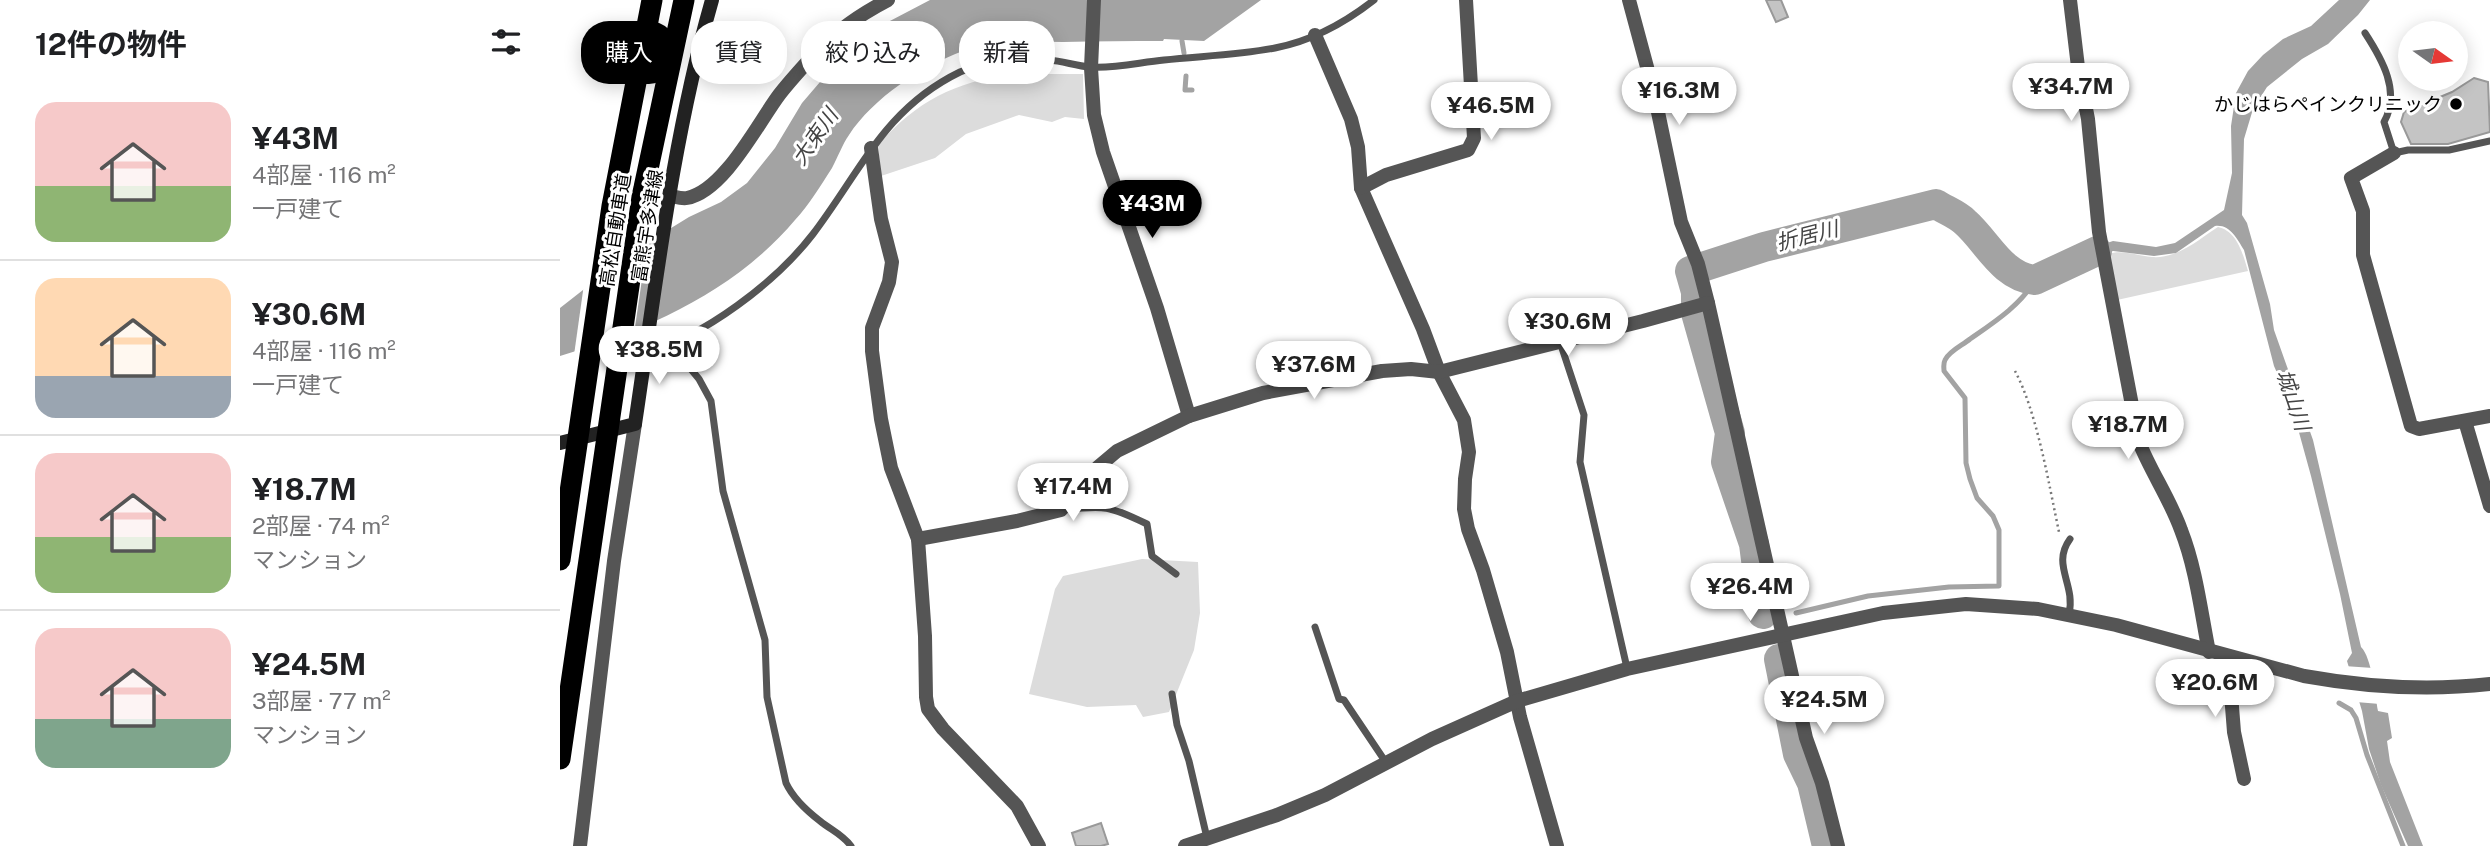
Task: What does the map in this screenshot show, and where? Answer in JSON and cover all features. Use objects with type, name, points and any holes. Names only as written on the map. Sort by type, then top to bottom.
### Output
[{"type":"highway","name":"高松自動車道","points":[[560,560],[612,206],[652,0]]},
{"type":"highway","name":"高松自動車道","points":[[560,759],[642,197],[684,0]]},
{"type":"main road","name":"富熊宇多津線","points":[[635,424],[670,203],[699,44],[712,0]]},
{"type":"main road","points":[[560,443],[635,424]]},
{"type":"street","points":[[670,203],[704,190],[719,178],[811,57],[848,24],[888,0]]},
{"type":"street","points":[[1094,0],[1091,68],[1094,115],[1103,152],[1157,308],[1189,416]]},
{"type":"street","points":[[1361,188],[1386,175],[1468,150],[1471,146],[1474,138],[1466,0]]},
{"type":"street","points":[[1629,0],[1654,93],[1681,222],[1699,268],[1699,305],[1806,738],[1822,783],[1838,846]]},
{"type":"street","points":[[2070,0],[2078,67],[2088,119],[2101,241],[2139,442],[2184,536],[2209,652]]},
{"type":"street","points":[[1315,35],[1352,119],[1358,148],[1361,188],[1439,372],[1464,420],[1468,435],[1464,509],[1468,528],[1507,652],[1517,701],[1557,846]]},
{"type":"street","points":[[871,148],[881,219],[892,262],[889,282],[873,328],[872,351],[891,468],[918,539],[926,636],[928,709],[943,729],[1017,806],[1039,846]]},
{"type":"street","points":[[2394,153],[2351,178],[2363,211],[2363,255],[2411,426],[2419,429],[2490,416]]},
{"type":"street","points":[[918,539],[1061,510],[1098,467],[1117,451],[1189,416],[1263,393],[1382,371],[1411,369],[1439,372],[1699,305]]},
{"type":"street","points":[[2465,421],[2490,506]]},
{"type":"street","points":[[580,846],[614,561],[635,424]]},
{"type":"street","points":[[1185,846],[1325,795],[1387,765],[1432,739],[1517,701],[1627,669],[1883,612],[1966,604],[2069,614],[2304,676],[2378,687],[2490,684]]},
{"type":"street","points":[[2228,656],[2234,732],[2244,779]]},
{"type":"lane","points":[[647,348],[671,345],[754,293],[786,264],[812,235],[871,148],[911,102],[934,85],[964,70],[1010,60],[1046,59],[1091,68],[1277,48],[1315,35],[1356,14],[1374,0]]},
{"type":"lane","points":[[2365,33],[2388,73],[2392,109],[2384,122],[2394,153],[2409,150],[2449,150],[2490,141]]},
{"type":"lane","points":[[1560,342],[1584,415],[1580,463],[1627,669]]},
{"type":"lane","points":[[671,345],[699,379],[711,401],[729,516],[765,640],[767,697],[786,783],[791,794],[851,846]]},
{"type":"lane","points":[[1061,510],[1100,506],[1114,509],[1147,524],[1152,556],[1176,574]]},
{"type":"lane","points":[[2069,614],[2072,597],[2064,573],[2063,549],[2070,539]]},
{"type":"lane","points":[[1315,627],[1339,699],[1344,699],[1387,765]]},
{"type":"lane","points":[[1172,694],[1177,725],[1189,761],[1208,839]]},
{"type":"path","points":[[2015,371],[2035,428],[2063,549]]},
{"type":"shaded area","points":[[1055,74],[1083,74],[1084,119],[1065,117],[1052,122],[1019,115],[966,134],[935,158],[881,176],[878,145],[907,116],[966,84],[1055,84]]},
{"type":"shaded area","points":[[2218,227],[2225,229],[2235,238],[2248,271],[2117,300],[2108,254],[2124,252],[2152,257],[2170,255],[2187,248]]},
{"type":"shaded area","points":[[1142,559],[1198,562],[1200,613],[1194,650],[1169,712],[1143,717],[1136,705],[1087,707],[1029,694],[1055,589],[1063,576]]},
{"type":"water","points":[[930,0],[1261,0],[1204,41],[1164,39],[1055,42],[1055,21],[959,21],[959,52],[945,58],[945,21],[890,21]]},
{"type":"water","name":"城山川","points":[[2339,0],[2370,0],[2328,44],[2302,59],[2267,87],[2253,109],[2244,139],[2242,215],[2247,223],[2270,304],[2274,330],[2313,440],[2361,647],[2370,668],[2378,711],[2388,713],[2392,738],[2387,741],[2390,762],[2423,846],[2408,846],[2381,785],[2369,749],[2362,711],[2347,661],[2352,653],[2340,594],[2311,476],[2292,407],[2274,366],[2244,250],[2239,241],[2225,227],[2215,226],[2176,253],[2154,256],[2113,251],[2061,271],[2060,263],[2113,241],[2156,247],[2175,243],[2224,210],[2232,173],[2231,126],[2236,93],[2248,71],[2283,39],[2311,26]]},
{"type":"water","name":"大束川","points":[[818,84],[901,84],[859,121],[805,208],[771,245],[745,268],[688,305],[657,320],[593,346],[560,356],[560,308],[629,254],[689,217],[721,202],[747,183],[775,148],[802,103]]},
{"type":"pier","points":[[648,238],[634,334],[574,355],[584,284]]},
{"type":"pier","points":[[2344,666],[2373,668],[2380,704],[2356,702]]},
{"type":"building","points":[[1766,0],[1781,0],[1788,17],[1776,22]]},
{"type":"building","name":"かじはらペインクリニック","points":[[2474,78],[2488,82],[2490,132],[2448,144],[2411,144],[2401,122],[2404,112],[2454,91],[2468,91],[2468,82]]},
{"type":"building","points":[[1101,823],[1108,844],[1076,846],[1072,833]]},
{"type":"waterway","points":[[1182,41],[1184,53]]},
{"type":"waterway","points":[[1186,76],[1185,90],[1192,90]]},
{"type":"waterway","name":"折居川","points":[[1763,614],[1754,544],[1726,462],[1730,433],[1696,313],[1696,292],[1690,271],[1764,247],[1936,204],[1962,219],[2004,265],[2023,277],[2035,280],[2097,251]]},
{"type":"waterway","points":[[1796,613],[1868,596],[1949,587],[1999,586],[1999,530],[1993,516],[1977,498],[1970,479],[1966,463],[1965,398],[1944,371],[1944,361],[1953,351],[2014,305],[2035,280]]},
{"type":"waterway","name":"折居川","points":[[1779,659],[1798,754],[1812,783],[1827,846]]},
{"type":"waterway","points":[[2339,703],[2351,710],[2356,718],[2367,755],[2403,846]]},
{"type":"place","name":"かじはらペインクリニック","points":[[2456,104]]}]
